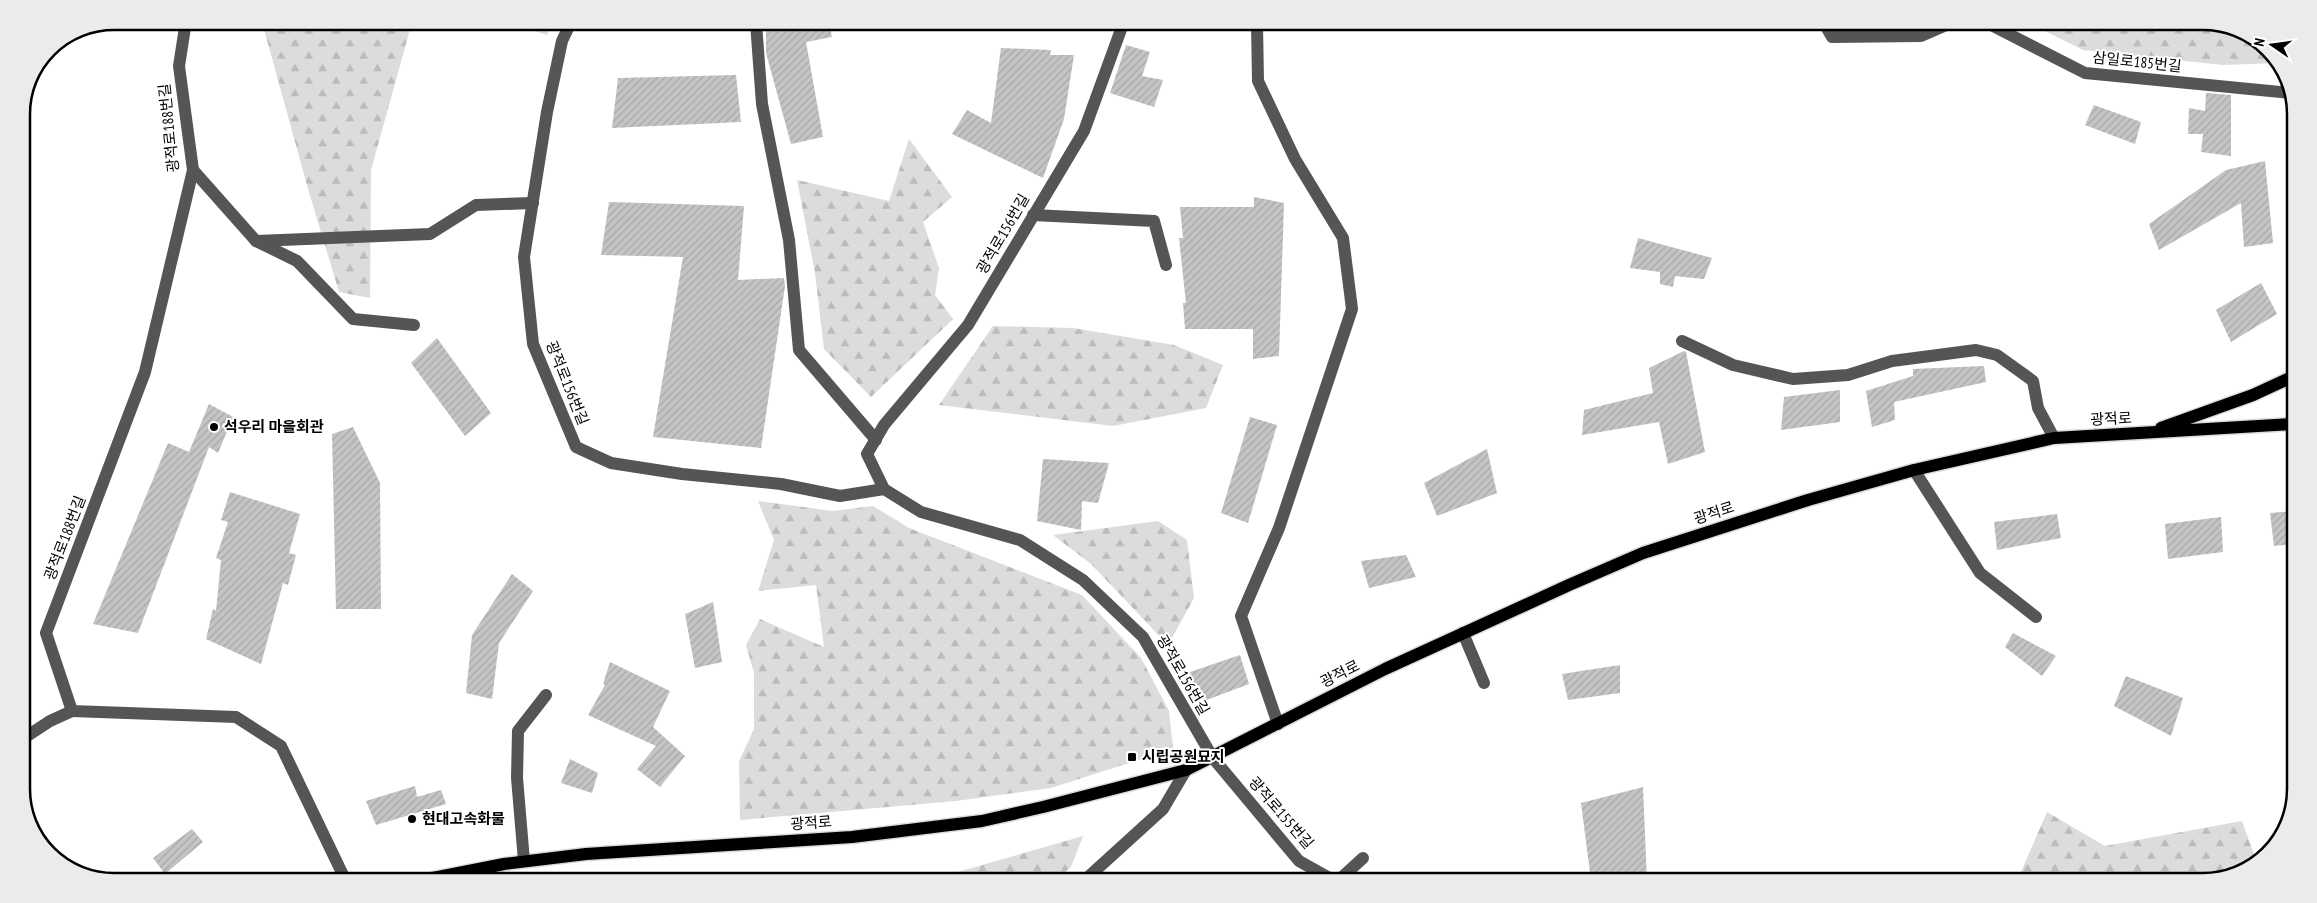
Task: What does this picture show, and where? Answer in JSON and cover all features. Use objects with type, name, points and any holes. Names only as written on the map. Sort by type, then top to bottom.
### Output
[{"type":"main road","points":[[2148,433],[2254,395],[2287,379]]},
{"type":"main road","name":"광적로","points":[[460,873],[524,861],[586,854],[852,837],[982,821],[1186,770],[1213,758],[1385,669],[1643,554],[1808,500],[1914,470],[2054,438],[2287,424]]},
{"type":"street","name":"광적로188번길","points":[[72,711],[46,633],[145,372],[193,170],[179,66],[185,30]]},
{"type":"street","name":"광적로156번길","points":[[567,30],[562,41],[547,112],[524,257],[533,344],[576,447],[611,463],[682,474],[781,484],[840,496],[884,490]]},
{"type":"street","points":[[757,30],[762,104],[789,240],[799,350],[876,440]]},
{"type":"street","name":"광적로156번길","points":[[1121,30],[1084,132],[968,325],[884,425],[867,454],[884,490],[921,512],[1020,540],[1083,580],[1143,637],[1213,758]]},
{"type":"street","points":[[1257,30],[1258,81],[1295,159],[1343,238],[1352,310],[1278,528],[1241,616],[1278,724]]},
{"type":"street","points":[[1828,30],[1832,37],[1922,36],[1935,30]]},
{"type":"street","name":"삼일로185번길","points":[[2000,30],[2086,73],[2284,92]]},
{"type":"street","points":[[193,170],[256,241],[297,261],[353,318],[414,325]]},
{"type":"street","points":[[256,241],[430,234],[476,205],[533,203]]},
{"type":"street","points":[[1034,215],[1154,221],[1166,265]]},
{"type":"street","points":[[1682,341],[1733,365],[1793,378],[1848,375],[1892,361],[1976,350],[1997,355],[2033,381],[2038,408],[2054,438]]},
{"type":"street","points":[[1914,470],[1980,573],[2036,617]]},
{"type":"street","points":[[1463,633],[1484,683]]},
{"type":"street","points":[[524,861],[517,778],[518,731],[546,695]]},
{"type":"street","points":[[30,735],[50,721],[72,711],[236,717],[281,746],[342,873]]},
{"type":"street","name":"광적로155번길","points":[[1213,758],[1299,860],[1321,873]]},
{"type":"street","points":[[1093,873],[1162,809],[1186,770]]},
{"type":"street","points":[[1347,873],[1363,858]]},
{"type":"green space","points":[[264,30],[410,30],[371,170],[370,298],[339,292],[308,189]]},
{"type":"green space","points":[[532,30],[549,30],[547,35]]},
{"type":"green space","points":[[2043,30],[2203,30],[2230,34],[2247,42],[2247,64],[2223,65],[2083,50]]},
{"type":"green space","points":[[909,139],[952,197],[923,222],[939,268],[935,295],[953,319],[871,397],[824,349],[815,273],[797,180],[889,201]]},
{"type":"green space","points":[[993,326],[1073,328],[1174,345],[1223,365],[1206,408],[1113,426],[939,405]]},
{"type":"green space","points":[[758,501],[833,511],[873,506],[909,528],[1082,595],[1141,658],[1169,711],[1173,749],[1051,788],[956,801],[740,820],[739,761],[754,729],[754,673],[746,645],[760,619],[824,647],[816,585],[758,591],[774,540]]},
{"type":"green space","points":[[1158,521],[1187,540],[1194,598],[1168,645],[1091,564],[1053,535]]},
{"type":"green space","points":[[2047,812],[2105,846],[2242,821],[2254,855],[2230,869],[2203,873],[2020,873]]},
{"type":"green space","points":[[1083,836],[1071,867],[1064,873],[954,873]]},
{"type":"building","points":[[766,30],[830,30],[832,37],[806,42],[823,137],[791,144],[766,53]]},
{"type":"building","points":[[1126,45],[1150,52],[1142,76],[1163,80],[1154,107],[1110,93]]},
{"type":"building","points":[[1001,48],[1051,50],[1050,55],[1074,55],[1064,119],[1043,178],[952,134],[967,110],[991,123]]},
{"type":"building","points":[[736,75],[741,122],[612,128],[618,78]]},
{"type":"building","points":[[2206,93],[2231,95],[2231,156],[2201,152],[2203,134],[2188,134],[2189,108],[2205,111]]},
{"type":"building","points":[[2094,105],[2141,122],[2135,144],[2085,125]]},
{"type":"building","points":[[2265,161],[2273,243],[2244,247],[2241,203],[2159,250],[2149,224],[2226,170]]},
{"type":"building","points":[[1254,197],[1284,203],[1279,356],[1253,359],[1253,329],[1185,329],[1183,303],[1186,303],[1179,238],[1183,238],[1180,207],[1254,207]]},
{"type":"building","points":[[609,202],[744,206],[738,280],[784,278],[785,286],[761,448],[653,437],[683,257],[601,255]]},
{"type":"building","points":[[1638,238],[1712,258],[1704,279],[1675,276],[1673,287],[1660,284],[1660,272],[1630,268]]},
{"type":"building","points":[[2261,283],[2277,314],[2231,342],[2216,310]]},
{"type":"building","points":[[437,338],[491,413],[465,436],[411,363]]},
{"type":"building","points":[[1684,351],[1686,352],[1705,452],[1668,464],[1659,422],[1582,435],[1584,410],[1653,393],[1649,368]]},
{"type":"building","points":[[1984,366],[1986,382],[1894,402],[1895,420],[1872,427],[1866,391],[1913,376],[1913,369]]},
{"type":"building","points":[[1840,390],[1840,422],[1781,430],[1784,397]]},
{"type":"building","points":[[209,404],[233,417],[218,453],[209,447],[138,633],[93,624],[168,443],[189,452]]},
{"type":"building","points":[[1250,417],[1277,425],[1248,523],[1221,513]]},
{"type":"building","points":[[353,427],[380,483],[381,609],[336,609],[332,434]]},
{"type":"building","points":[[1487,449],[1497,493],[1437,516],[1424,483]]},
{"type":"building","points":[[1043,459],[1109,463],[1098,503],[1082,501],[1081,530],[1037,521]]},
{"type":"building","points":[[230,492],[300,514],[289,553],[296,555],[288,585],[283,583],[261,664],[206,639],[213,609],[216,611],[221,560],[216,558],[228,522],[221,520]]},
{"type":"building","points":[[2287,512],[2287,545],[2274,546],[2270,513]]},
{"type":"building","points":[[2057,514],[2061,538],[1997,550],[1994,522]]},
{"type":"building","points":[[2221,517],[2223,552],[2168,559],[2165,524]]},
{"type":"building","points":[[1406,555],[1416,577],[1369,588],[1361,561]]},
{"type":"building","points":[[512,574],[533,591],[499,643],[492,699],[466,693],[472,635]]},
{"type":"building","points":[[713,602],[722,662],[695,668],[685,614]]},
{"type":"building","points":[[2013,633],[2056,656],[2042,676],[2005,647]]},
{"type":"building","points":[[1240,655],[1249,684],[1204,701],[1189,695],[1184,674]]},
{"type":"building","points":[[610,662],[670,691],[653,727],[685,756],[660,787],[637,769],[656,746],[588,715],[605,685],[603,684]]},
{"type":"building","points":[[1620,665],[1620,693],[1568,700],[1562,674]]},
{"type":"building","points":[[2126,676],[2183,698],[2171,736],[2114,706]]},
{"type":"building","points":[[570,759],[598,773],[592,793],[561,783]]},
{"type":"building","points":[[415,786],[417,797],[441,790],[446,804],[376,825],[366,801]]},
{"type":"building","points":[[1643,787],[1647,873],[1590,873],[1581,803]]},
{"type":"building","points":[[192,829],[203,842],[166,873],[153,858]]},
{"type":"place","name":"석우리 마을회관","points":[[214,427]]},
{"type":"place","name":"시립공원묘지","points":[[1132,757]]},
{"type":"place","name":"현대고속화물","points":[[412,819]]}]
